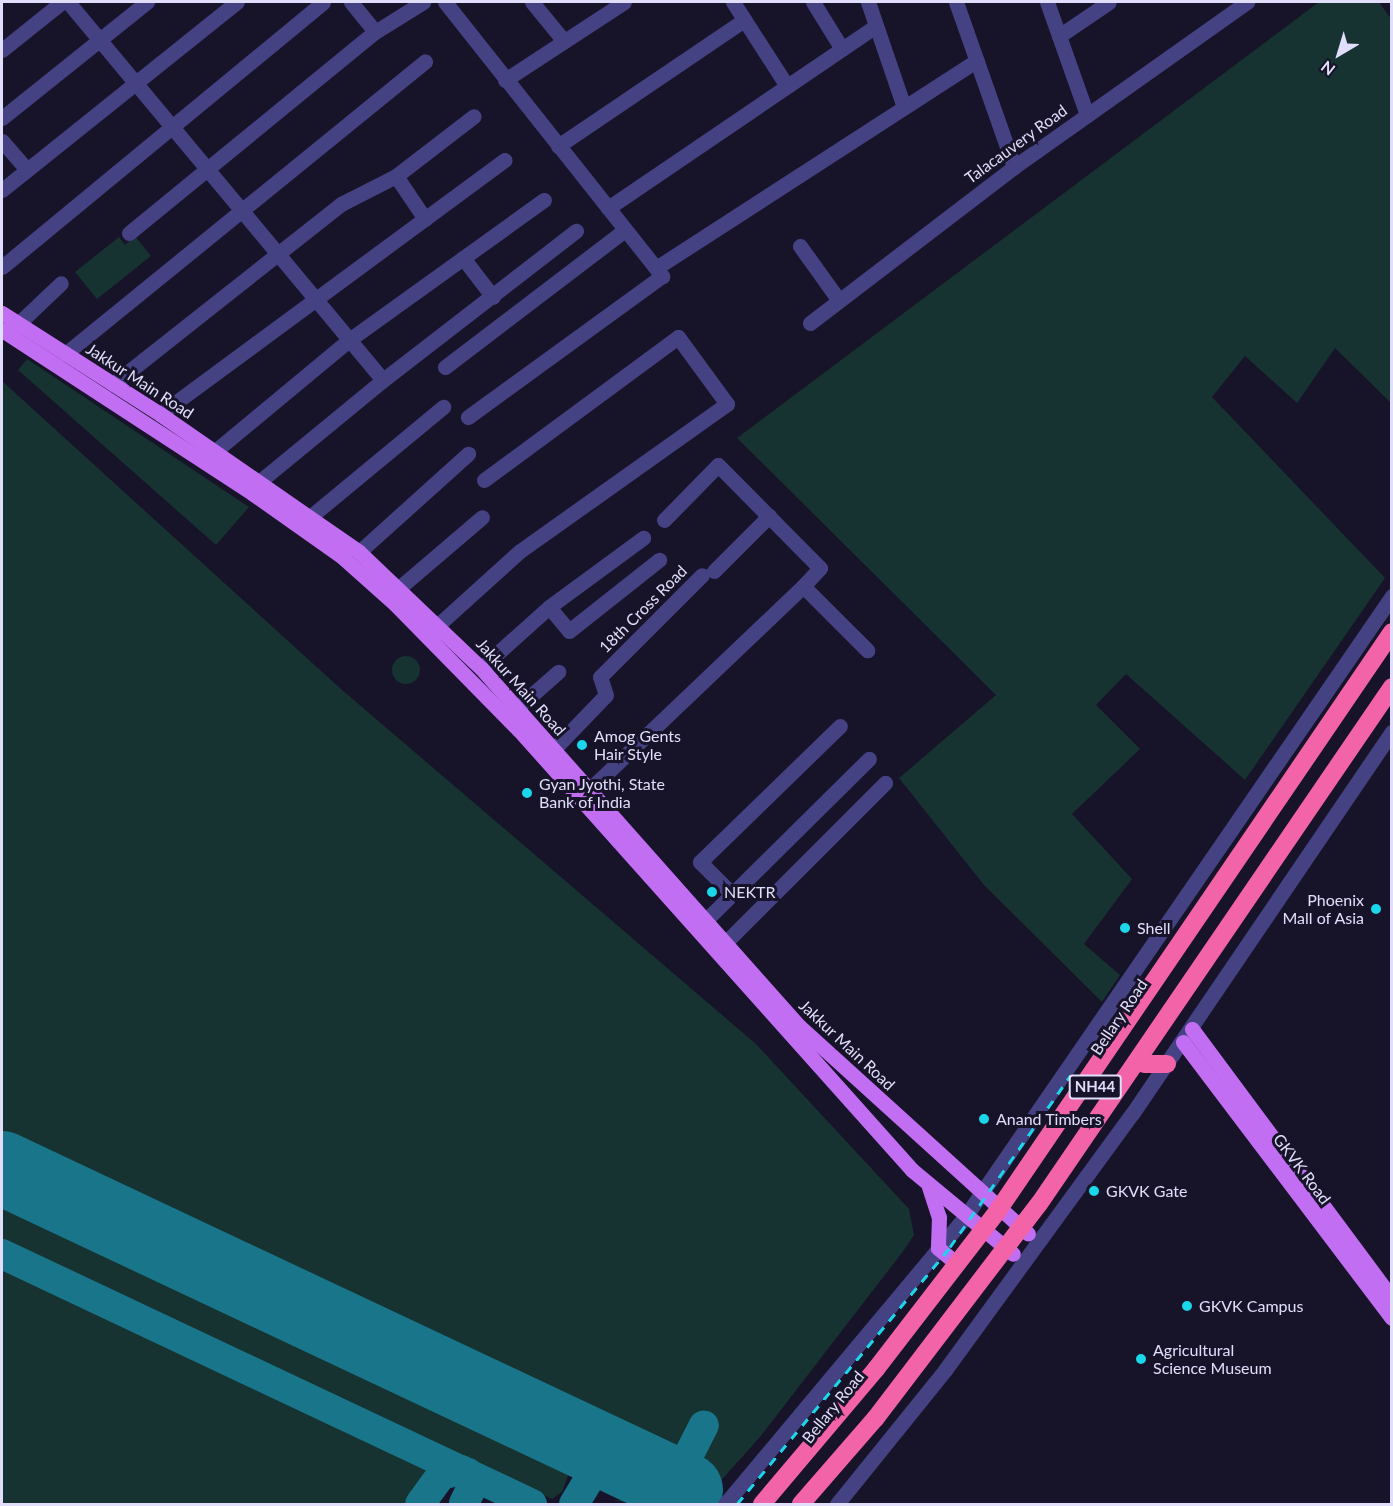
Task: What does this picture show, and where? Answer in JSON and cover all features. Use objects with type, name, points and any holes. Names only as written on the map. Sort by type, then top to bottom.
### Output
[{"type":"highway","name":"Bellary Road","points":[[762,1504],[999,1209],[1392,632]]},
{"type":"highway","name":"Bellary Road","points":[[773,1504],[876,1385],[1006,1214],[1392,650]]},
{"type":"highway","name":"NH44","points":[[801,1504],[875,1419],[1039,1204],[1392,687]]},
{"type":"highway","points":[[813,1504],[1018,1259],[1144,1064],[1392,704]]},
{"type":"highway","points":[[1144,1064],[1167,1064]]},
{"type":"main road","name":"Jakkur Main Road","points":[[2,313],[160,414],[214,452],[255,488],[350,563],[523,725],[553,750],[704,922],[805,1032],[981,1195],[1033,1238]]},
{"type":"main road","name":"Jakkur Main Road","points":[[2,330],[255,488],[310,517],[359,552],[399,588],[481,668],[517,708],[523,725],[635,865],[927,1184],[1018,1259]]},
{"type":"main road","name":"GKVK Road","points":[[1187,1036],[1392,1298]]},
{"type":"main road","name":"GKVK Road","points":[[1187,1036],[1392,1318]]},
{"type":"main road","points":[[927,1184],[939,1217],[938,1248],[957,1264]]},
{"type":"street","points":[[2,50],[62,2]]},
{"type":"street","points":[[68,2],[382,380]]},
{"type":"street","points":[[2,118],[147,2]]},
{"type":"street","points":[[2,190],[237,2]]},
{"type":"street","points":[[2,267],[323,2]]},
{"type":"street","points":[[351,2],[375,32]]},
{"type":"street","points":[[129,233],[375,32],[423,2]]},
{"type":"street","points":[[445,2],[662,276],[468,417]]},
{"type":"street","points":[[532,2],[564,41]]},
{"type":"street","points":[[732,2],[787,86]]},
{"type":"street","points":[[813,2],[842,49]]},
{"type":"street","points":[[868,2],[904,107]]},
{"type":"street","points":[[956,2],[1014,167]]},
{"type":"street","points":[[1047,2],[1087,116]]},
{"type":"street","points":[[1059,36],[1108,2]]},
{"type":"street","name":"Talacauvery Road","points":[[810,323],[838,299],[1014,167],[1247,2]]},
{"type":"street","points":[[505,80],[614,4]]},
{"type":"street","points":[[558,146],[744,20]]},
{"type":"street","points":[[608,208],[876,26]]},
{"type":"street","points":[[656,268],[977,60]]},
{"type":"street","points":[[65,354],[426,61]]},
{"type":"street","points":[[113,384],[341,204],[396,176],[474,116]]},
{"type":"street","points":[[2,141],[27,170]]},
{"type":"street","points":[[160,414],[314,298],[505,160]]},
{"type":"street","points":[[396,176],[425,219]]},
{"type":"street","points":[[214,452],[349,340],[544,200]]},
{"type":"street","points":[[445,367],[625,230]]},
{"type":"street","points":[[255,488],[382,380],[576,231]]},
{"type":"street","points":[[800,246],[838,299]]},
{"type":"street","points":[[463,258],[493,297]]},
{"type":"street","points":[[18,324],[61,283]]},
{"type":"street","points":[[438,625],[520,551],[727,404],[678,337],[484,480]]},
{"type":"street","points":[[310,517],[443,407]]},
{"type":"street","points":[[359,552],[468,454]]},
{"type":"street","points":[[588,791],[820,568],[718,465],[663,519]]},
{"type":"street","name":"18th Cross Road","points":[[553,750],[606,695],[600,677],[769,516]]},
{"type":"street","points":[[399,588],[482,517]]},
{"type":"street","points":[[481,668],[549,607],[643,538]]},
{"type":"street","points":[[549,607],[569,632],[659,560]]},
{"type":"street","points":[[803,585],[867,650]]},
{"type":"street","points":[[725,1504],[965,1217],[1392,596]]},
{"type":"street","points":[[517,708],[558,672]]},
{"type":"street","points":[[731,894],[700,862],[840,726]]},
{"type":"street","points":[[1033,1238],[1187,1036],[1392,732]]},
{"type":"street","points":[[704,922],[869,759]]},
{"type":"street","points":[[724,944],[885,783]]},
{"type":"street","points":[[837,1504],[1018,1259]]},
{"type":"green space","points":[[1319,2],[1379,2],[1391,19],[1391,403],[1335,348],[1297,403],[1245,356],[1212,397],[1385,578],[1245,780],[1126,674],[1096,705],[1140,749],[1072,814],[1132,879],[1084,944],[1120,975],[1102,1002],[984,885],[899,778],[996,695],[737,438]]},
{"type":"green space","points":[[135,236],[151,256],[97,299],[75,272],[119,237],[125,245]]},
{"type":"green space","points":[[27,359],[249,507],[216,545],[18,370]]},
{"type":"green space","points":[[2,381],[341,689],[756,1044],[909,1209],[914,1235],[904,1250],[760,1437],[700,1504],[681,1504],[716,1428],[692,1418],[674,1460],[667,1462],[2,1150]]},
{"type":"green space","points":[[406,656],[416,660],[420,670],[416,680],[406,684],[396,680],[392,670],[396,660]]},
{"type":"green space","points":[[2,1187],[566,1452],[572,1465],[562,1492],[552,1499],[2,1241]]},
{"type":"green space","points":[[2,1268],[430,1469],[431,1481],[414,1504],[2,1504]]},
{"type":"green space","points":[[643,1494],[665,1499],[679,1504],[614,1501]]},
{"type":"taxiway","points":[[2,1254],[532,1504]]},
{"type":"taxiway","points":[[658,1477],[677,1478],[704,1425]]},
{"type":"taxiway","points":[[574,1504],[602,1458],[596,1448]]},
{"type":"taxiway","points":[[420,1504],[441,1475],[461,1470]]},
{"type":"taxiway","points":[[464,1503],[474,1483],[468,1473]]},
{"type":"runway","points":[[2,1168],[686,1490]]},
{"type":"railway","points":[[737,1504],[950,1247],[1071,1075]]},
{"type":"place","name":"Amog Gents Hair Style","points":[[582,745]]},
{"type":"place","name":"Gyan Jyothi, State Bank of India","points":[[527,793]]},
{"type":"place","name":"NEKTR","points":[[712,892]]},
{"type":"place","name":"Phoenix Mall of Asia","points":[[1376,909]]},
{"type":"place","name":"Shell","points":[[1125,928]]},
{"type":"place","name":"Anand Timbers","points":[[984,1119]]},
{"type":"place","name":"GKVK Gate","points":[[1094,1191]]},
{"type":"place","name":"GKVK Campus","points":[[1187,1306]]},
{"type":"place","name":"Agricultural Science Museum","points":[[1141,1359]]}]
